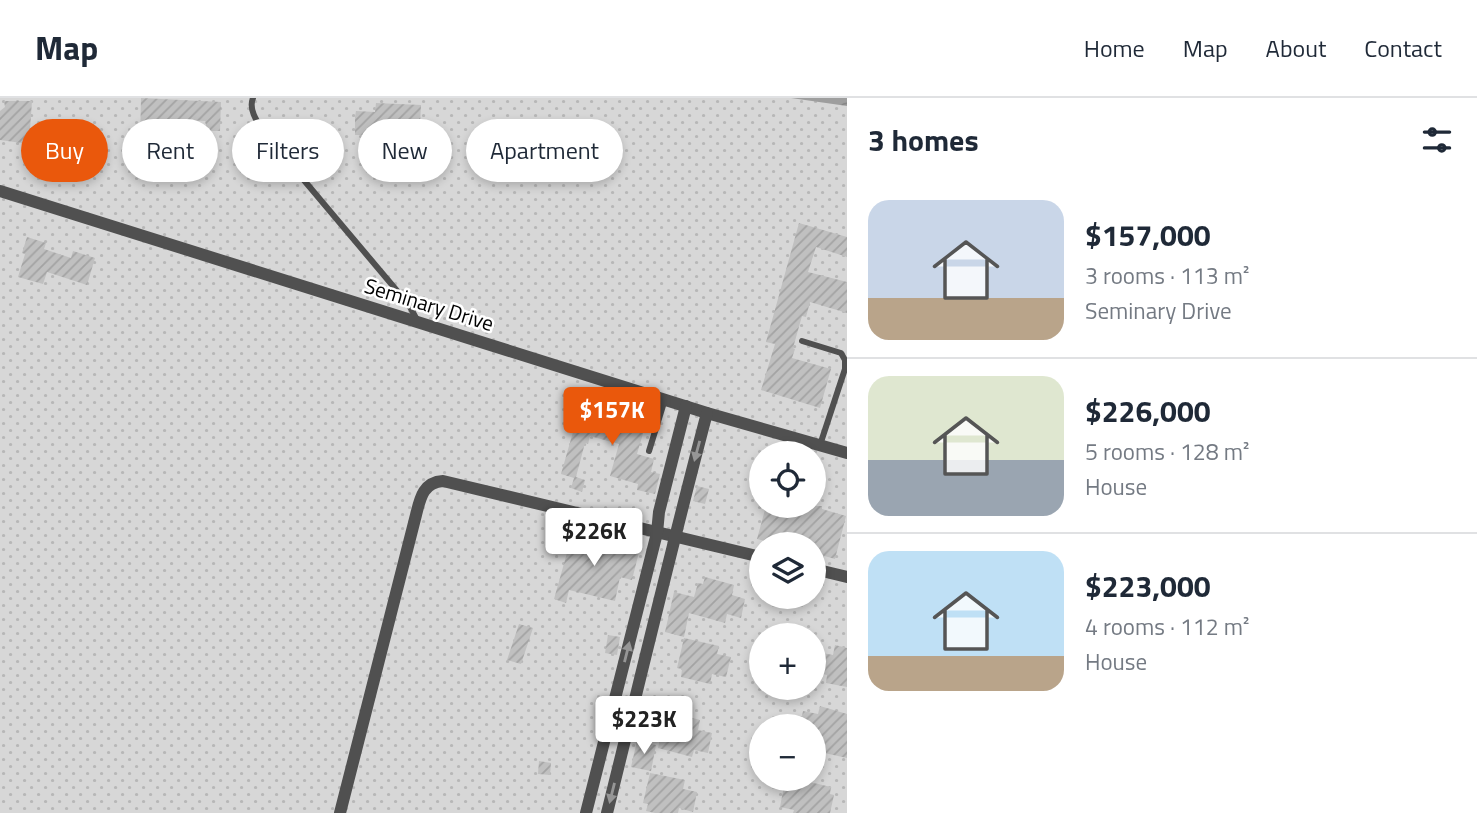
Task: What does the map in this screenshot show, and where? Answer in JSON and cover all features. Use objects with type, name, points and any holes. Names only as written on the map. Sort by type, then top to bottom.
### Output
[{"type":"street","name":"Seminary Drive","points":[[0,191],[686,406],[806,441]]},
{"type":"street","points":[[586,813],[657,533],[659,512],[686,406]]},
{"type":"street","points":[[607,813],[707,412]]},
{"type":"street","name":"Seminary Drive","points":[[826,447],[847,453]]},
{"type":"street","points":[[340,813],[416,515],[422,493],[429,485],[443,481],[749,554]]},
{"type":"street","points":[[826,572],[847,577]]},
{"type":"lane","points":[[253,98],[253,112],[265,134],[409,305],[418,321]]},
{"type":"lane","points":[[802,341],[841,353],[845,360],[845,369],[821,441]]},
{"type":"lane","points":[[649,451],[664,399]]},
{"type":"shaded area","points":[[0,98],[847,98],[847,813],[0,813]]},
{"type":"water","points":[[791,98],[847,98],[847,106]]},
{"type":"building","points":[[141,98],[221,102],[220,131],[218,119],[141,119]]},
{"type":"building","points":[[4,101],[32,101],[31,119],[21,119],[21,143],[0,140],[0,111],[5,107]]},
{"type":"building","points":[[376,103],[421,105],[420,119],[358,119],[358,135],[355,135],[356,111],[375,112]]},
{"type":"building","points":[[799,223],[847,237],[847,257],[816,247],[808,272],[847,282],[847,313],[810,302],[806,317],[802,316],[793,348],[792,358],[831,369],[820,408],[761,390],[775,344],[766,342]]},
{"type":"building","points":[[27,237],[46,243],[44,249],[71,258],[73,251],[95,258],[87,285],[47,272],[43,284],[18,277]]},
{"type":"building","points":[[581,404],[647,420],[637,454],[654,459],[651,472],[660,474],[655,494],[637,490],[638,484],[610,476],[619,444],[590,436],[588,444],[585,443],[576,477],[585,480],[582,492],[571,488],[574,478],[561,474]]},
{"type":"building","points":[[697,486],[709,489],[705,504],[693,501]]},
{"type":"building","points":[[826,510],[846,516],[835,559],[826,556],[826,532],[759,532],[763,518],[826,518]]},
{"type":"building","points":[[574,528],[586,531],[585,536],[591,538],[590,540],[639,552],[632,580],[620,577],[615,601],[569,590],[566,603],[554,599]]},
{"type":"building","points":[[705,577],[734,585],[732,595],[745,599],[741,618],[727,614],[725,623],[689,613],[684,637],[665,632],[674,592],[694,597],[698,583],[703,584]]},
{"type":"building","points":[[519,624],[533,628],[521,664],[507,660]]},
{"type":"building","points":[[608,635],[620,637],[617,655],[605,653]]},
{"type":"building","points":[[684,638],[719,646],[717,654],[731,657],[726,677],[712,674],[710,684],[681,677],[682,669],[677,668]]},
{"type":"building","points":[[835,645],[847,648],[847,687],[826,683],[826,654],[833,655]]},
{"type":"building","points":[[820,706],[847,714],[847,758],[826,753],[826,714],[818,714]]},
{"type":"building","points":[[671,712],[700,720],[698,730],[712,733],[708,753],[694,750],[692,757],[658,748],[664,718],[670,719]]},
{"type":"building","points":[[637,741],[656,745],[651,771],[631,767]]},
{"type":"building","points":[[539,761],[551,763],[550,775],[538,774]]},
{"type":"building","points":[[650,773],[685,780],[683,789],[697,792],[693,812],[679,808],[678,813],[646,811],[648,804],[643,803]]},
{"type":"building","points":[[826,786],[831,787],[830,794],[834,795],[830,813],[793,813],[794,810],[780,807],[783,791],[826,791]]}]
